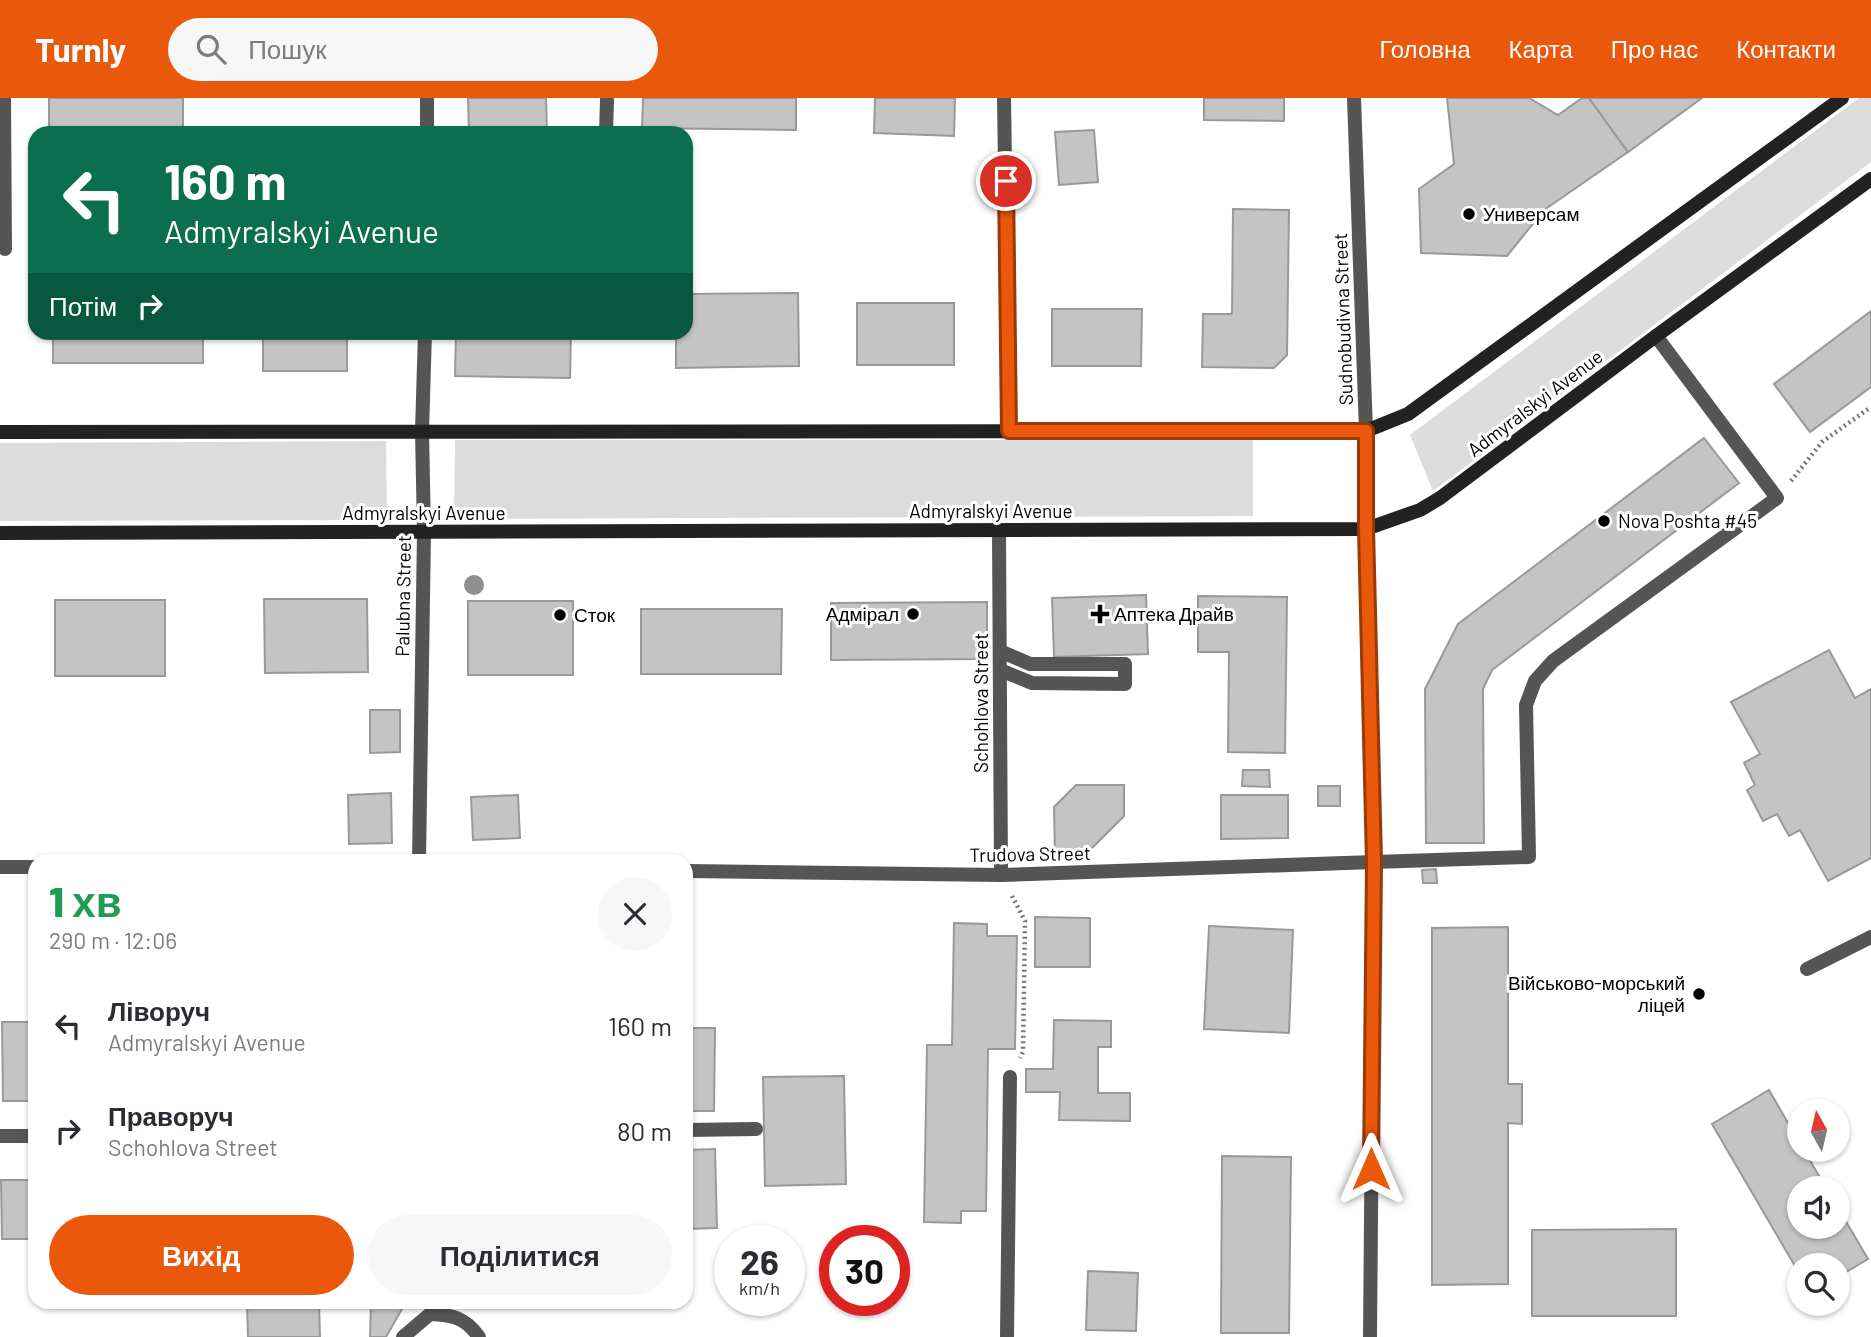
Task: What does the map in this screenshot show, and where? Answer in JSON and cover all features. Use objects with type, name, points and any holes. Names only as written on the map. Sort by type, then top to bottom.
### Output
[{"type":"main road","points":[[0,432],[1366,431],[1408,414],[1842,98]]},
{"type":"main road","name":"Admyralskyi Avenue","points":[[0,533],[1366,528],[1420,510],[1440,498],[1871,179]]},
{"type":"street","points":[[4,98],[5,249]]},
{"type":"street","points":[[427,98],[427,126]]},
{"type":"street","points":[[1004,98],[1009,431]]},
{"type":"street","name":"Sudnobudivna Street","points":[[1354,98],[1366,431],[1374,862],[1370,1337]]},
{"type":"street","points":[[606,126],[607,100]]},
{"type":"street","points":[[1656,336],[1777,498]]},
{"type":"street","name":"Palubna Street","points":[[419,854],[425,340]]},
{"type":"street","name":"Trudova Street","points":[[693,870],[1001,875],[1529,857],[1526,705],[1535,681],[1553,661],[1777,498]]},
{"type":"street","name":"Schohlova Street","points":[[999,531],[1001,875]]},
{"type":"street","points":[[1000,651],[1030,664],[1125,664],[1125,684],[1032,683],[1000,670]]},
{"type":"street","points":[[0,867],[28,867]]},
{"type":"street","points":[[1807,970],[1871,937]]},
{"type":"street","points":[[1007,1337],[1010,1077]]},
{"type":"street","points":[[693,1130],[756,1129]]},
{"type":"street","points":[[0,1136],[28,1136]]},
{"type":"street","points":[[403,1337],[428,1309]]},
{"type":"street","points":[[432,1309],[453,1315],[473,1327],[479,1337]]},
{"type":"path","points":[[1777,498],[1822,442],[1871,407]]},
{"type":"path","points":[[1001,875],[1025,921],[1023,1052],[1010,1077]]},
{"type":"shaded area","points":[[1859,98],[1871,98],[1871,162],[1433,491],[1410,435]]},
{"type":"shaded area","points":[[455,440],[1253,440],[1253,516],[454,519]]},
{"type":"shaded area","points":[[386,441],[387,520],[0,521],[0,443]]},
{"type":"building","points":[[49,98],[183,98],[183,126],[49,126]]},
{"type":"building","points":[[468,98],[546,98],[547,126],[469,126]]},
{"type":"building","points":[[643,98],[796,98],[796,130],[642,126]]},
{"type":"building","points":[[875,98],[955,98],[954,136],[874,133]]},
{"type":"building","points":[[1204,98],[1284,98],[1284,121],[1204,120]]},
{"type":"building","points":[[1447,98],[1529,98],[1558,115],[1582,98],[1589,98],[1628,152],[1544,210],[1507,256],[1421,253],[1419,189],[1454,164]]},
{"type":"building","points":[[1589,98],[1702,98],[1628,152]]},
{"type":"building","points":[[1094,130],[1098,182],[1059,185],[1055,132]]},
{"type":"building","points":[[1233,209],[1289,210],[1287,355],[1274,368],[1202,367],[1203,314],[1232,314]]},
{"type":"building","points":[[798,293],[799,366],[676,368],[676,340],[693,340],[693,294]]},
{"type":"building","points":[[857,303],[954,303],[954,365],[857,365]]},
{"type":"building","points":[[1052,309],[1142,309],[1141,366],[1052,366]]},
{"type":"building","points":[[1871,311],[1871,387],[1810,432],[1774,384]]},
{"type":"building","points":[[53,340],[203,340],[203,363],[53,363]]},
{"type":"building","points":[[263,340],[347,340],[347,371],[263,371]]},
{"type":"building","points":[[456,340],[571,340],[570,378],[455,376]]},
{"type":"building","points":[[1704,438],[1739,483],[1492,670],[1483,689],[1484,843],[1426,843],[1425,689],[1458,624]]},
{"type":"building","points":[[1146,595],[1148,654],[1054,657],[1052,598]]},
{"type":"building","points":[[1198,596],[1287,597],[1285,753],[1228,752],[1229,652],[1198,652]]},
{"type":"building","points":[[264,599],[367,599],[368,672],[265,673]]},
{"type":"building","points":[[55,600],[165,600],[165,676],[55,676]]},
{"type":"building","points":[[468,601],[573,601],[573,675],[468,675]]},
{"type":"building","points":[[987,602],[987,659],[831,660],[831,603]]},
{"type":"building","points":[[641,609],[782,609],[781,674],[641,674]]},
{"type":"building","points":[[1829,650],[1855,698],[1871,689],[1871,858],[1828,881],[1800,830],[1789,836],[1777,814],[1763,821],[1747,790],[1755,785],[1744,763],[1760,754],[1731,702]]},
{"type":"building","points":[[370,710],[400,710],[400,752],[370,753]]},
{"type":"building","points":[[1243,770],[1269,770],[1270,787],[1242,786]]},
{"type":"building","points":[[1076,785],[1124,785],[1124,816],[1088,852],[1055,853],[1054,807]]},
{"type":"building","points":[[1318,786],[1340,786],[1340,806],[1318,806]]},
{"type":"building","points":[[391,793],[392,843],[349,844],[348,795]]},
{"type":"building","points":[[518,795],[520,838],[473,840],[471,797]]},
{"type":"building","points":[[1221,795],[1288,795],[1288,838],[1221,839]]},
{"type":"building","points":[[1436,869],[1437,883],[1423,883],[1422,870]]},
{"type":"building","points":[[1035,917],[1090,918],[1090,967],[1035,967]]},
{"type":"building","points":[[954,923],[987,924],[987,936],[1017,936],[1015,1049],[988,1049],[986,1211],[961,1211],[961,1223],[924,1222],[927,1045],[952,1045]]},
{"type":"building","points":[[1209,926],[1293,930],[1289,1033],[1204,1029]]},
{"type":"building","points":[[1508,927],[1508,1084],[1522,1084],[1522,1124],[1508,1123],[1508,1284],[1432,1285],[1432,928]]},
{"type":"building","points":[[1054,1020],[1111,1021],[1111,1047],[1098,1047],[1098,1093],[1130,1093],[1130,1121],[1059,1120],[1060,1092],[1026,1092],[1026,1069],[1053,1069]]},
{"type":"building","points":[[2,1022],[28,1022],[28,1101],[3,1101]]},
{"type":"building","points":[[693,1028],[715,1028],[714,1111],[693,1111]]},
{"type":"building","points":[[844,1076],[846,1184],[765,1186],[763,1077]]},
{"type":"building","points":[[1769,1090],[1787,1121],[1787,1162],[1811,1162],[1819,1176],[1787,1176],[1787,1239],[1850,1239],[1850,1228],[1868,1259],[1850,1270],[1850,1253],[1787,1253],[1712,1124]]},
{"type":"building","points":[[715,1149],[717,1225],[714,1225],[714,1228],[693,1229],[693,1150]]},
{"type":"building","points":[[1222,1156],[1291,1157],[1289,1333],[1221,1333]]},
{"type":"building","points":[[1,1180],[28,1180],[28,1239],[2,1239]]},
{"type":"building","points":[[1676,1229],[1676,1316],[1532,1316],[1532,1230]]},
{"type":"building","points":[[1088,1271],[1138,1273],[1136,1331],[1086,1330]]},
{"type":"building","points":[[247,1309],[319,1309],[320,1337],[248,1337]]},
{"type":"building","points":[[371,1309],[402,1309],[386,1337],[370,1337]]},
{"type":"place","name":"Универсам","points":[[1469,214]]},
{"type":"place","name":"Nova Poshta #45","points":[[1604,521]]},
{"type":"place","name":"Адмірал","points":[[913,614]]},
{"type":"place","name":"Аптека Драйв","points":[[1100,614]]},
{"type":"place","name":"Сток","points":[[560,615]]},
{"type":"place","name":"Військово-морський ліцей","points":[[1699,994]]},
{"type":"route","points":[[1006,181],[1009,431],[1366,431],[1374,862],[1371,1169]]}]
